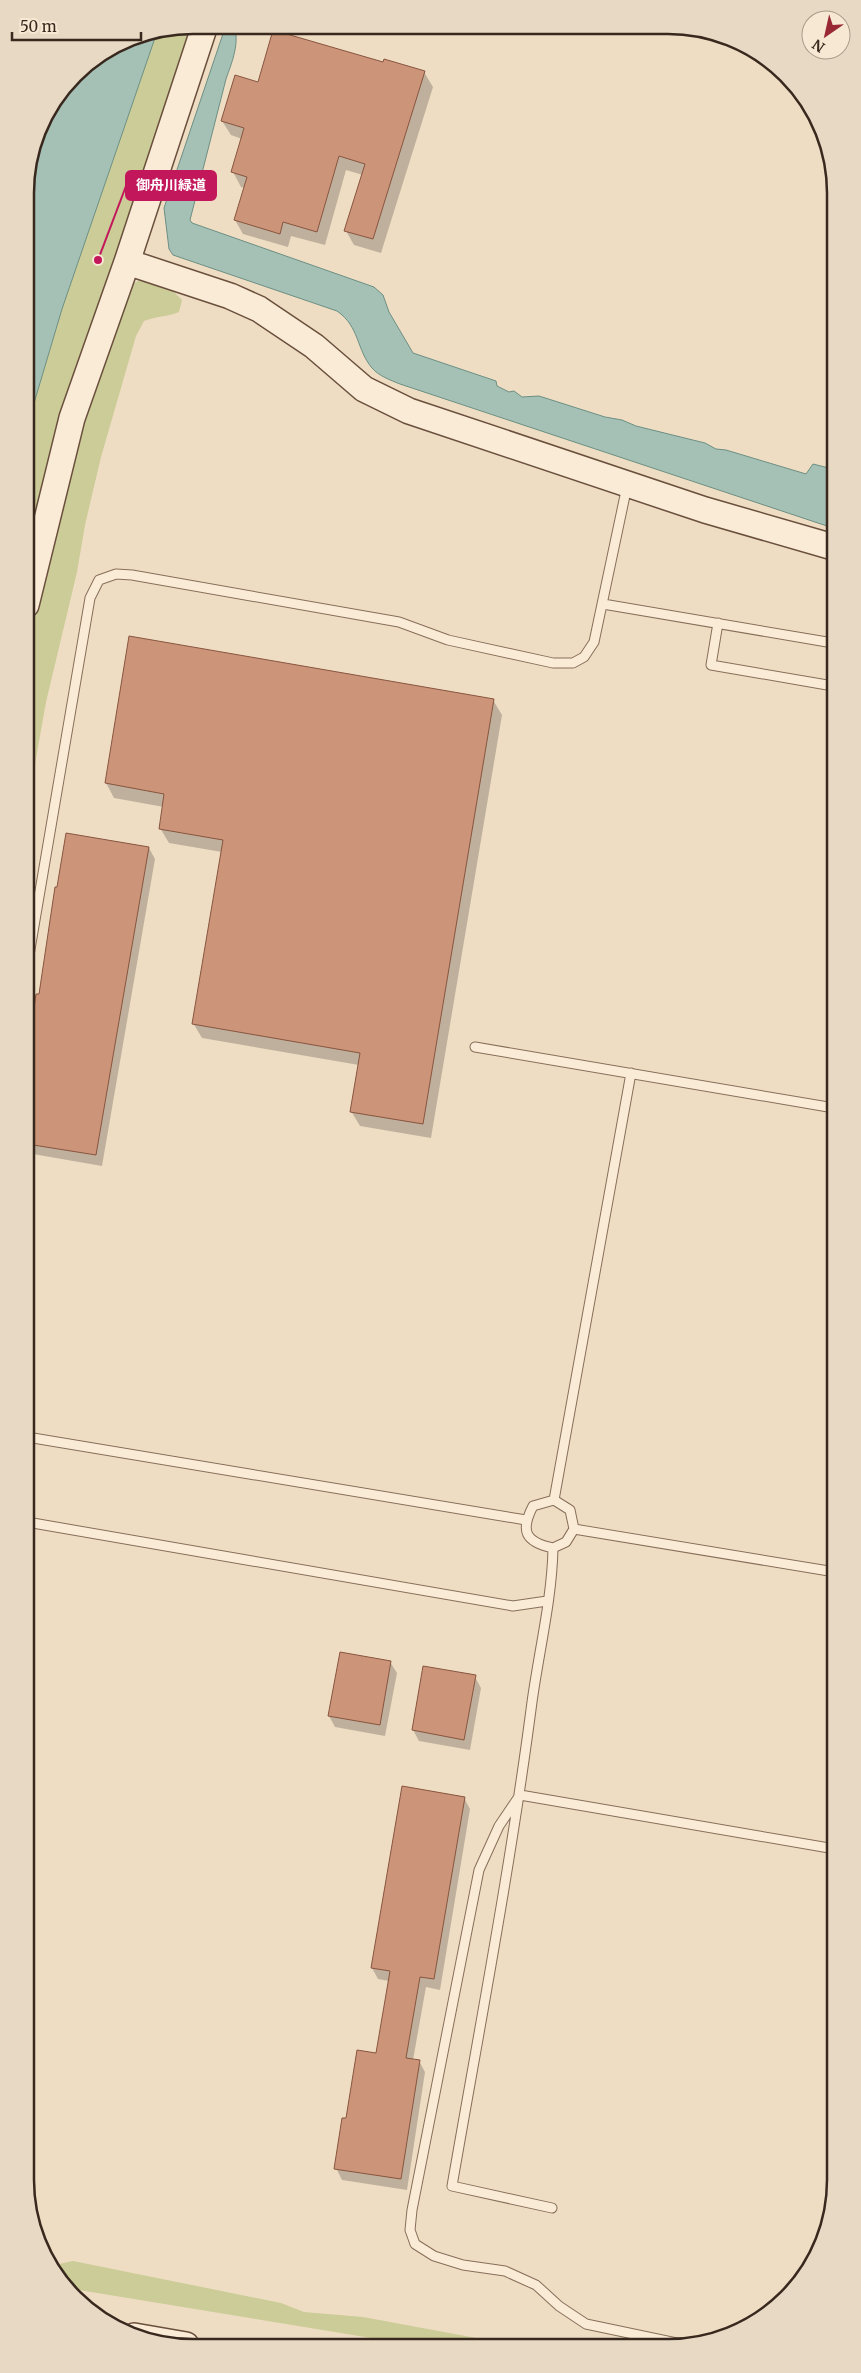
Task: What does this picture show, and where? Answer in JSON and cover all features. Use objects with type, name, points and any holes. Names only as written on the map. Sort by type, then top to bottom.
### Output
[{"type":"street","points":[[34,566],[72,418],[202,34]]},
{"type":"street","points":[[126,262],[230,296],[259,309],[314,346],[364,389],[409,411],[705,510],[827,545]]},
{"type":"lane","points":[[34,921],[90,598],[99,580],[116,574],[132,575],[399,622],[448,640],[553,663],[573,664],[584,657],[594,642],[627,484]]},
{"type":"lane","points":[[603,604],[827,642]]},
{"type":"lane","points":[[718,623],[711,665],[827,685]]},
{"type":"lane","points":[[475,1047],[827,1107]]},
{"type":"lane","points":[[554,1500],[631,1073]]},
{"type":"lane","points":[[34,1438],[526,1520]]},
{"type":"lane","points":[[554,1500],[570,1510],[574,1529],[566,1542],[553,1548],[537,1545],[527,1532],[526,1520],[533,1506],[554,1500]]},
{"type":"lane","points":[[34,1523],[513,1606],[547,1601]]},
{"type":"lane","points":[[574,1529],[827,1571]]},
{"type":"lane","points":[[552,2208],[452,2186],[520,1795],[552,1569],[553,1548]]},
{"type":"lane","points":[[520,1795],[827,1848]]},
{"type":"lane","points":[[520,1795],[499,1826],[480,1870],[412,2210],[410,2230],[415,2244],[434,2256],[464,2264],[505,2271],[536,2285],[559,2306],[586,2324],[657,2339]]},
{"type":"green space","points":[[189,34],[34,561],[34,403],[62,309],[155,39]]},
{"type":"green space","points":[[142,279],[172,290],[182,300],[179,312],[144,321],[136,336],[101,457],[85,525],[77,572],[46,702],[34,770],[35,617],[76,452],[110,339],[132,284]]},
{"type":"green space","points":[[73,2261],[281,2303],[304,2312],[363,2317],[482,2339],[377,2339],[79,2290],[57,2264]]},
{"type":"shaded area","points":[[223,34],[236,34],[233,59],[226,79],[190,220],[192,223],[374,287],[383,295],[389,312],[413,353],[496,381],[497,386],[509,392],[514,391],[522,397],[539,396],[605,417],[705,443],[716,449],[726,450],[806,474],[813,464],[827,468],[827,526],[400,384],[381,376],[367,361],[350,324],[337,311],[173,255],[169,249],[164,208]]},
{"type":"shaded area","points":[[155,39],[62,309],[34,403],[34,182],[39,151],[60,104],[80,80],[104,60],[122,50]]},
{"type":"building","points":[[272,34],[287,34],[383,62],[384,59],[425,71],[373,239],[344,231],[365,164],[339,156],[317,232],[283,222],[280,234],[234,220],[247,177],[231,172],[244,128],[221,121],[235,75],[258,82]]},
{"type":"building","points":[[129,636],[494,699],[423,1124],[350,1112],[360,1053],[192,1024],[223,840],[159,829],[164,794],[105,783]]},
{"type":"building","points":[[66,833],[149,847],[96,1155],[34,1145],[34,1008],[36,994],[39,994],[55,887],[57,887]]},
{"type":"building","points":[[340,1652],[391,1661],[380,1725],[328,1716]]},
{"type":"building","points":[[423,1666],[476,1675],[464,1740],[412,1730]]},
{"type":"building","points":[[402,1786],[465,1797],[434,1979],[420,1977],[406,2058],[420,2060],[401,2179],[334,2169],[342,2118],[346,2118],[357,2050],[376,2053],[390,1971],[371,1968]]},
{"type":"place","name":"御舟川緑道","points":[[98,260]]}]
